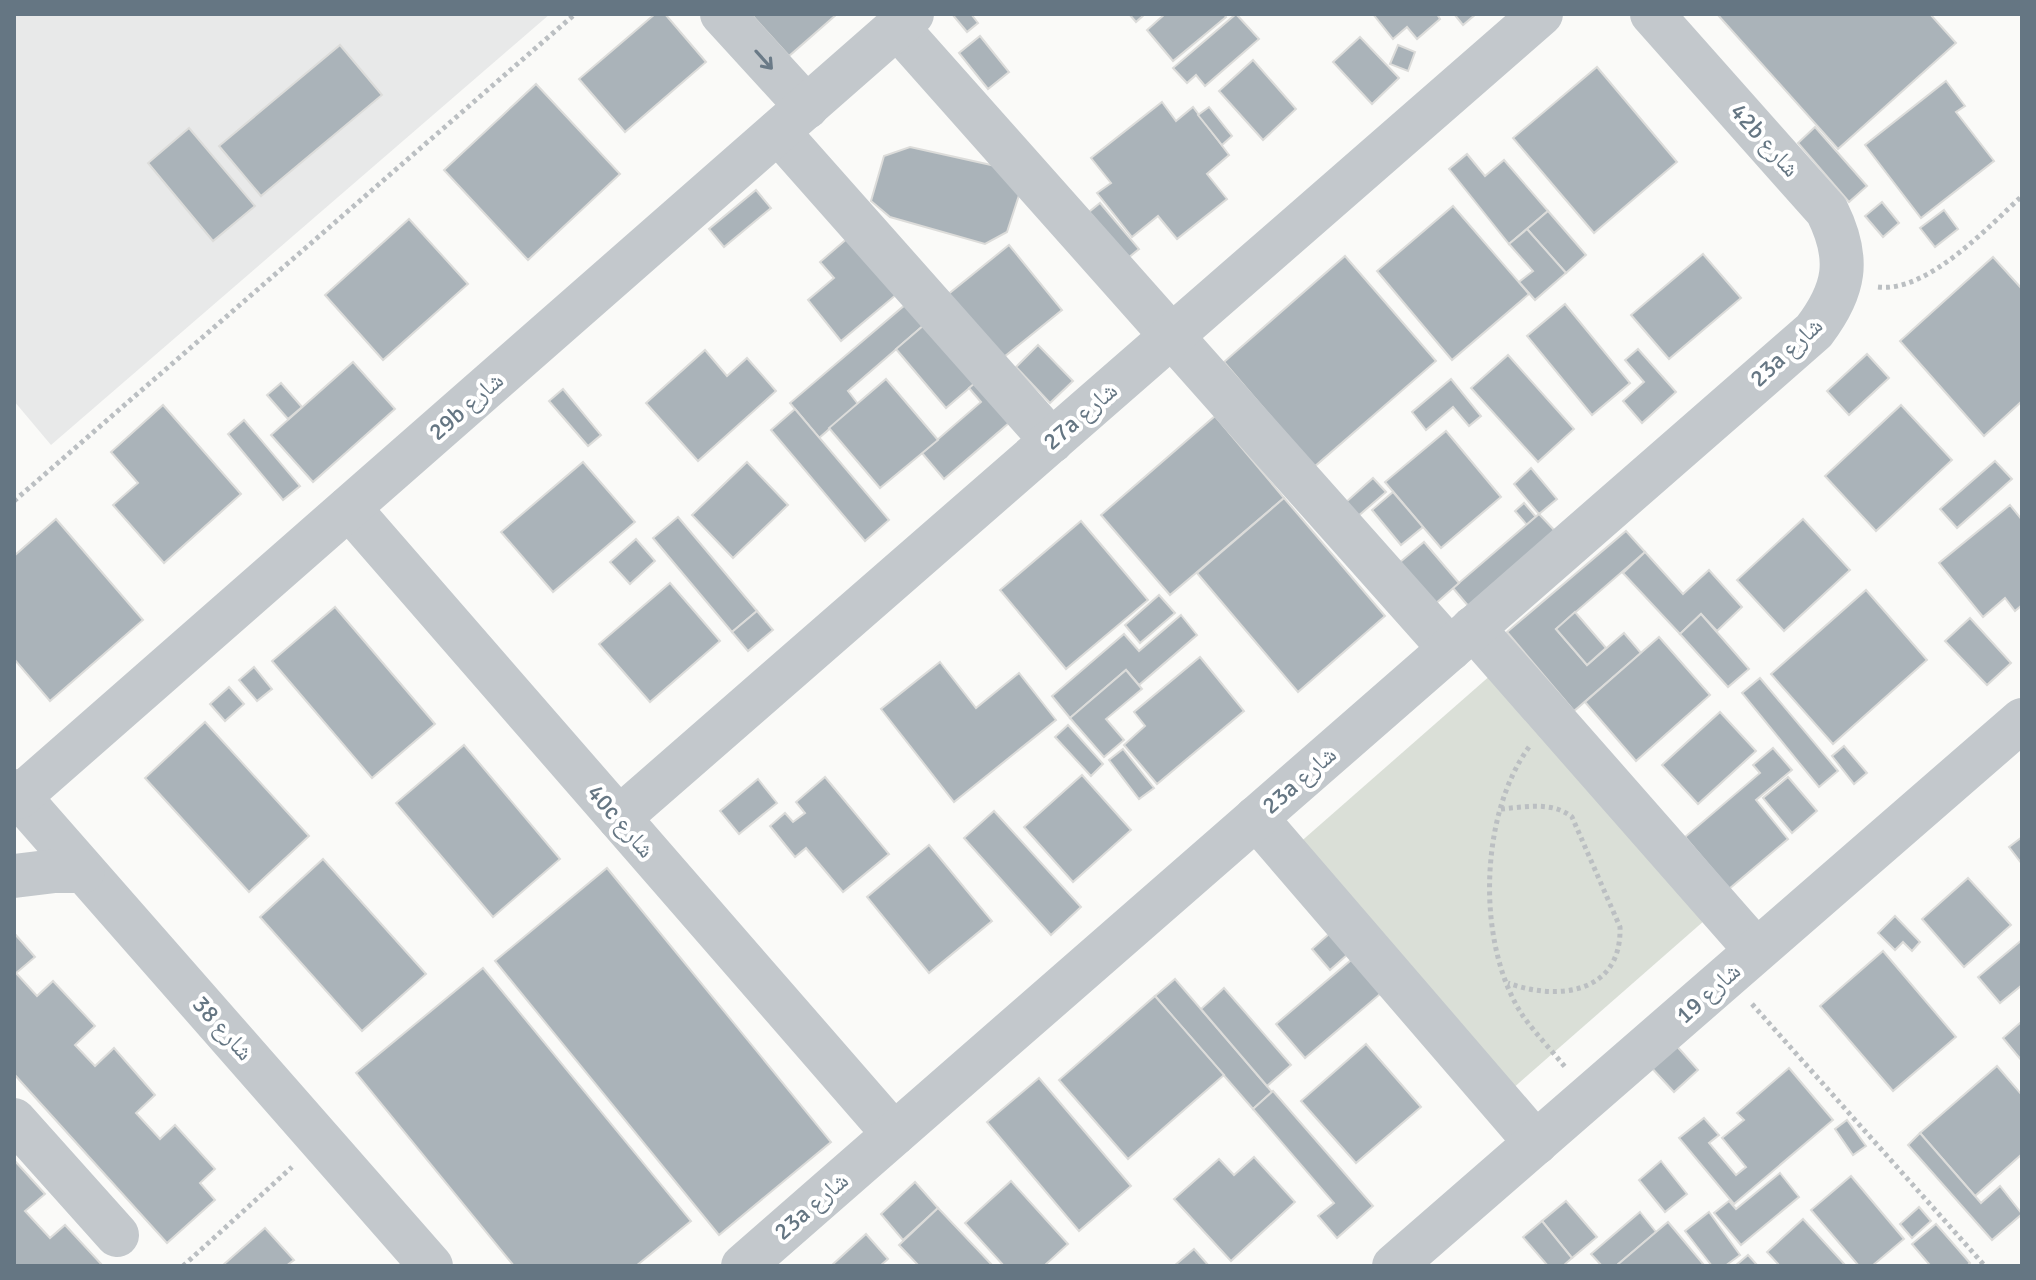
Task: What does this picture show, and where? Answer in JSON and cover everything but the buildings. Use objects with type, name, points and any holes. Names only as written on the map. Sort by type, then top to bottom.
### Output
[{"type":"street","points":[[722,14],[792,119],[1052,441]]},
{"type":"street","name":"27a شارع","points":[[619,818],[1541,14]]},
{"type":"street","name":"42b شارع","points":[[1652,14],[1827,211],[1841,246],[1841,283]]},
{"type":"street","points":[[905,20],[1172,336],[1461,638],[1553,719],[1742,963]]},
{"type":"street","name":"29b شارع","points":[[18,805],[349,508],[905,20]]},
{"type":"street","name":"23a شارع","points":[[743,1266],[1814,331],[1830,308],[1841,283]]},
{"type":"street","name":"40c شارع","points":[[349,508],[894,1134]]},
{"type":"street","name":"شارع 19","points":[[1394,1266],[2022,720]]},
{"type":"street","name":"شارع 38","points":[[18,805],[83,871],[431,1266]]},
{"type":"street","points":[[1256,818],[1536,1143]]},
{"type":"street","points":[[14,876],[83,871]]},
{"type":"street","points":[[14,1120],[117,1235]]},
{"type":"path","points":[[14,501],[575,14]]},
{"type":"path","points":[[1841,283],[1891,289],[1942,267],[2022,196]]},
{"type":"path","points":[[1553,719],[1522,757],[1501,809],[1492,850],[1490,914],[1496,949],[1507,983],[1523,1015],[1589,1096]]},
{"type":"path","points":[[1501,809],[1547,806],[1572,817],[1620,927],[1617,956],[1602,977],[1594,982],[1557,992],[1540,992],[1507,983]]},
{"type":"path","points":[[1742,963],[1985,1266]]},
{"type":"path","points":[[183,1266],[323,1140]]},
{"type":"shaded area","points":[[14,14],[550,14],[51,445],[14,401]]},
{"type":"shaded area","points":[[1492,674],[1705,920],[1511,1090],[1297,845]]}]
